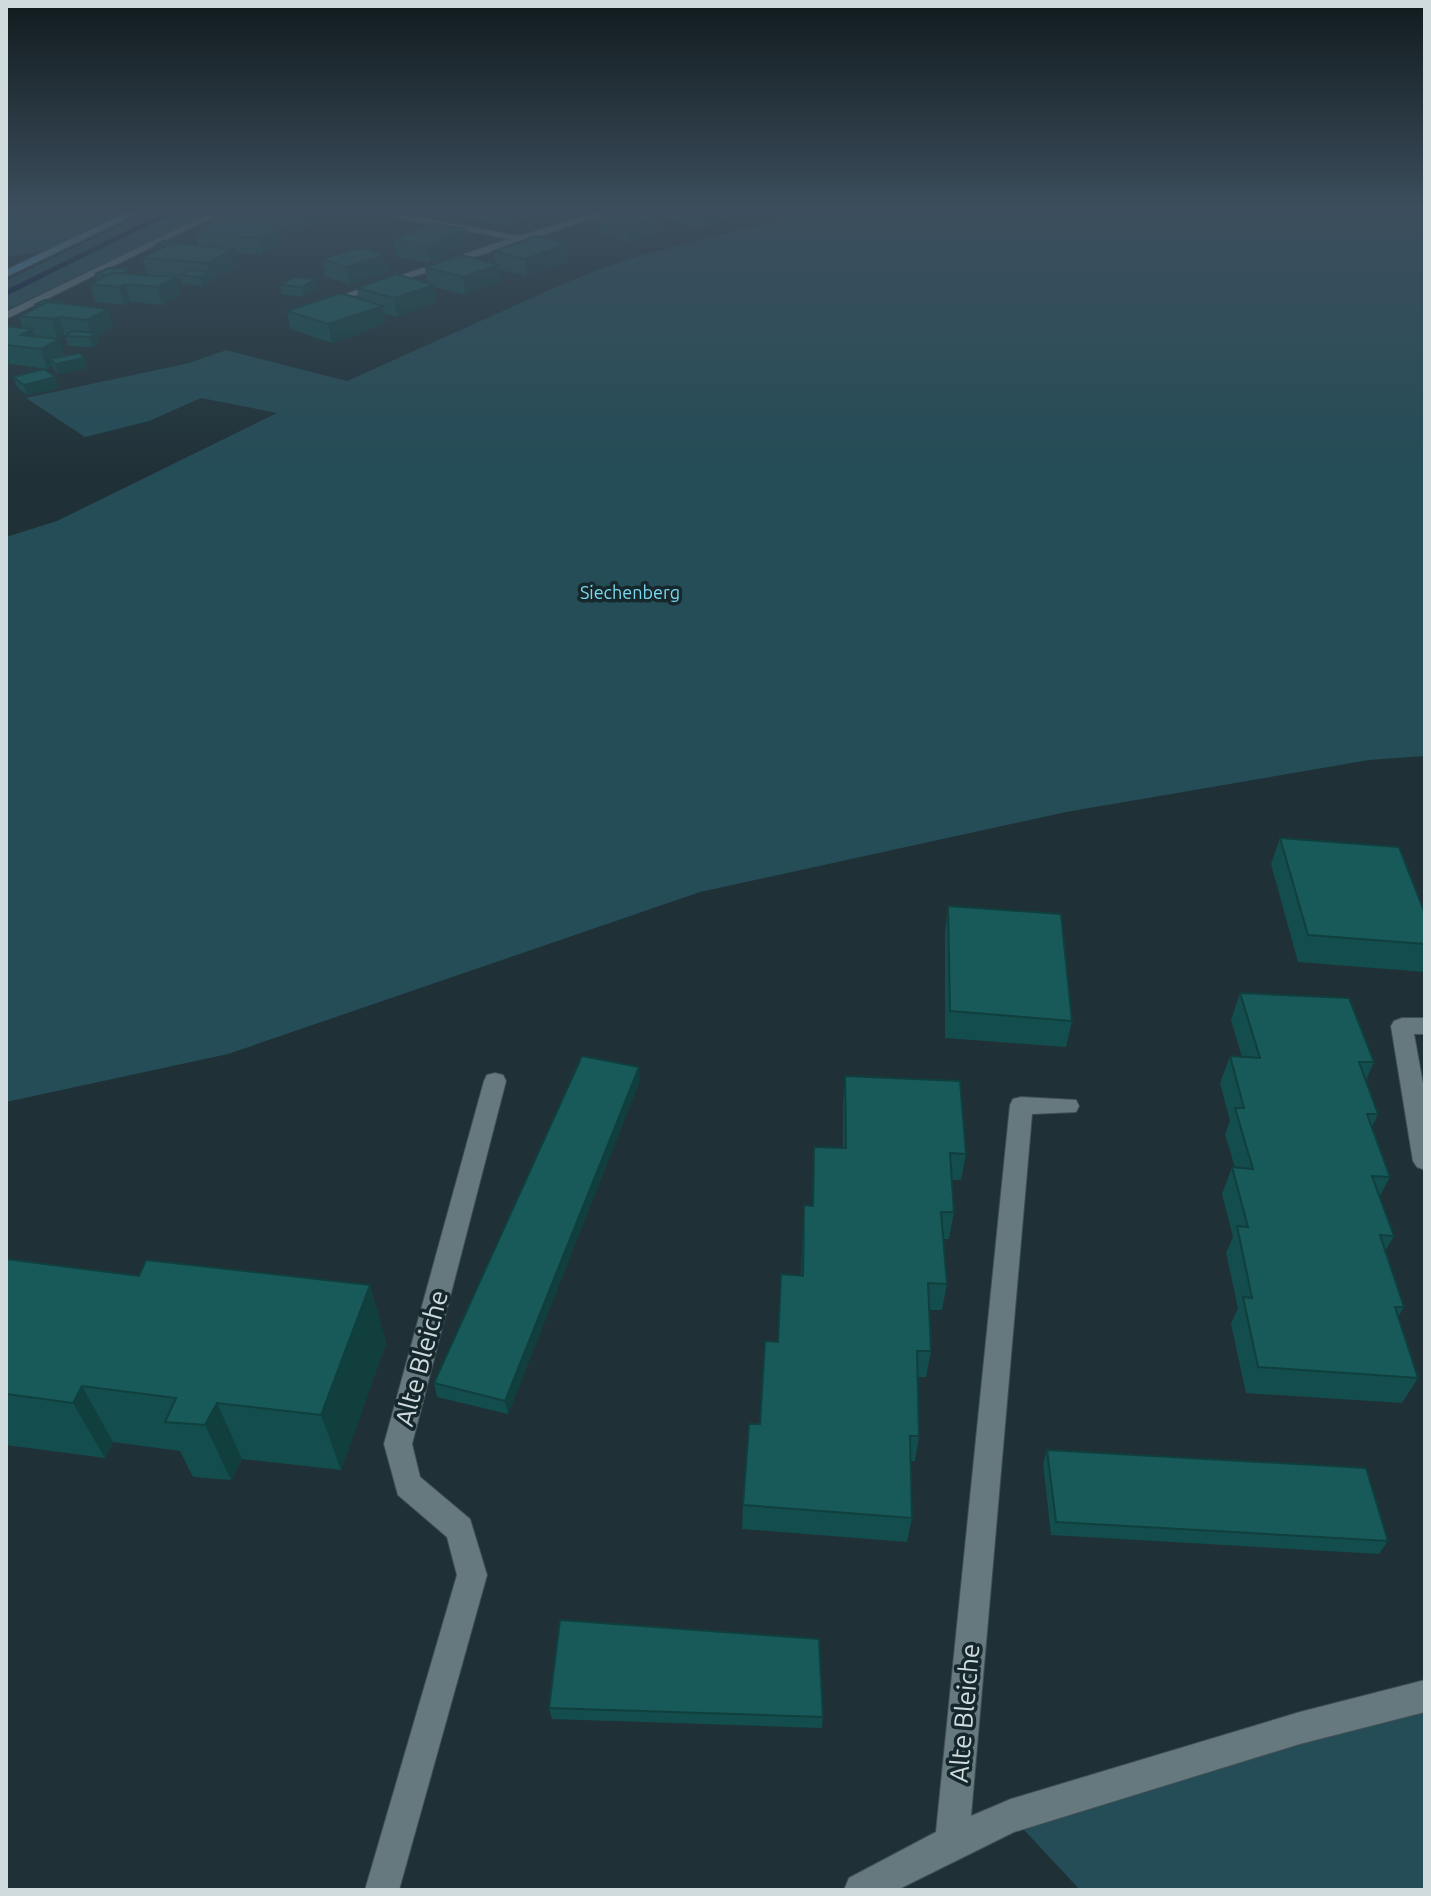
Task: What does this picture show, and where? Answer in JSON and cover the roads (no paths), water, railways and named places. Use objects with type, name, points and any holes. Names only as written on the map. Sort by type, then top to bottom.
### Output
[{"type":"street","points":[[6,316],[42,298]]},
{"type":"street","points":[[331,302],[342,298]]},
{"type":"street","points":[[1425,1026],[1402,1026],[1425,1161]]},
{"type":"street","name":"Alte Bleiche","points":[[382,1890],[472,1575],[460,1529],[408,1485],[398,1444],[495,1081]]},
{"type":"street","name":"Alte Bleiche","points":[[952,1842],[1021,1105],[1068,1106]]},
{"type":"street","points":[[861,1890],[952,1842],[1011,1816],[1300,1728],[1425,1696]]},
{"type":"park label","name":"Siechenberg","points":[[630,592]]}]
